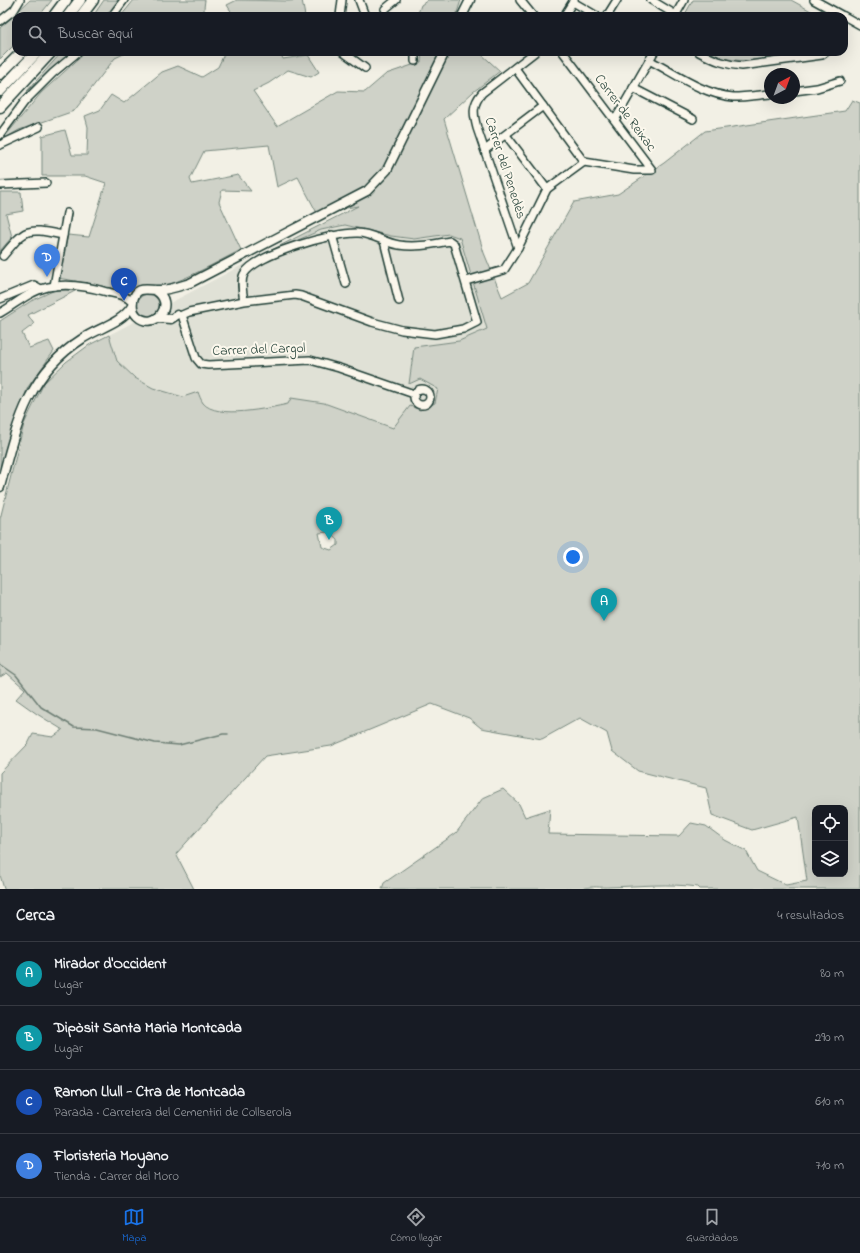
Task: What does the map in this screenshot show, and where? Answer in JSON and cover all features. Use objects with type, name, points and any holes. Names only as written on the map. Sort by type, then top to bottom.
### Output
[{"type":"highway","points":[[57,12],[66,0]]},
{"type":"highway","points":[[71,12],[80,0]]},
{"type":"highway","points":[[84,12],[93,0]]},
{"type":"highway","points":[[0,74],[18,56]]},
{"type":"highway","points":[[0,91],[33,56]]},
{"type":"highway","points":[[0,107],[47,56]]},
{"type":"main road","points":[[464,12],[470,0]]},
{"type":"main road","points":[[0,487],[17,424],[24,405],[41,376],[57,359],[82,339],[117,321],[127,314],[136,294],[144,289],[155,290],[174,288],[190,283],[367,191],[387,170],[443,56]]},
{"type":"main road","points":[[157,318],[162,313],[164,304],[174,288]]},
{"type":"main road","points":[[155,290],[161,294],[164,304],[180,315]]},
{"type":"main road","points":[[132,304],[135,313],[140,318]]},
{"type":"main road","points":[[117,321],[140,318],[150,320],[157,318],[171,319],[180,315]]},
{"type":"street","points":[[0,21],[14,10],[20,0]]},
{"type":"street","points":[[115,12],[124,0]]},
{"type":"street","points":[[340,12],[342,0]]},
{"type":"street","points":[[359,0],[364,12]]},
{"type":"street","points":[[385,9],[396,0]]},
{"type":"street","points":[[520,0],[530,12]]},
{"type":"street","points":[[610,12],[617,0]]},
{"type":"street","points":[[651,0],[670,12]]},
{"type":"street","points":[[677,12],[684,0]]},
{"type":"street","points":[[814,0],[834,12]]},
{"type":"street","points":[[566,12],[573,1],[591,12]]},
{"type":"street","points":[[848,20],[860,25]]},
{"type":"street","points":[[0,135],[25,101],[73,56]]},
{"type":"street","points":[[348,56],[365,68]]},
{"type":"street","points":[[415,56],[415,61]]},
{"type":"street","name":"Carrer del Penedès","points":[[518,248],[474,116],[474,108],[476,101],[482,93],[530,56]]},
{"type":"street","name":"Carrer de Reixac","points":[[566,56],[652,170],[634,170],[584,162]]},
{"type":"street","points":[[615,120],[652,56]]},
{"type":"street","points":[[706,56],[717,62],[742,66],[815,56]]},
{"type":"street","points":[[649,60],[702,88],[721,95],[742,97],[764,95]]},
{"type":"street","points":[[466,281],[504,270],[518,248],[547,189],[584,162],[515,68]]},
{"type":"street","points":[[800,90],[817,88],[840,81]]},
{"type":"street","points":[[633,88],[693,119]]},
{"type":"street","points":[[485,150],[543,106]]},
{"type":"street","points":[[0,145],[39,127]]},
{"type":"street","points":[[506,135],[547,189]]},
{"type":"street","points":[[0,185],[46,183]]},
{"type":"street","points":[[54,286],[67,213]]},
{"type":"street","points":[[4,256],[21,234],[30,231],[63,235]]},
{"type":"street","points":[[180,315],[244,302],[301,296],[372,322],[402,330],[435,334],[463,329],[477,322],[454,244],[450,241],[415,247],[398,245],[359,233],[332,235],[297,245],[250,268],[244,275],[242,288],[244,302]]},
{"type":"street","points":[[332,235],[346,284]]},
{"type":"street","points":[[384,241],[399,301]]},
{"type":"street","points":[[0,299],[34,285],[42,289]]},
{"type":"street","points":[[0,313],[32,293],[54,286],[77,286],[136,294]]},
{"type":"street","points":[[101,290],[124,296],[132,304]]},
{"type":"street","name":"Carrer del Cargol","points":[[180,315],[196,358],[201,364],[208,365],[262,361],[310,360],[339,368],[414,394]]},
{"type":"shaded area","points":[[30,0],[52,0],[42,12],[17,12]]},
{"type":"shaded area","points":[[104,0],[119,0],[110,12],[96,12]]},
{"type":"shaded area","points":[[134,0],[205,0],[204,12],[124,12]]},
{"type":"shaded area","points":[[237,0],[302,0],[304,12],[231,12],[227,5]]},
{"type":"shaded area","points":[[428,0],[461,0],[457,12],[418,12],[421,5]]},
{"type":"shaded area","points":[[693,0],[791,0],[813,12],[686,12]]},
{"type":"shaded area","points":[[12,17],[12,47],[0,59],[0,28]]},
{"type":"shaded area","points":[[58,56],[68,56],[27,91]]},
{"type":"shaded area","points":[[82,56],[119,56],[115,58],[74,111],[19,130],[2,140],[41,93]]},
{"type":"shaded area","points":[[223,56],[282,56],[283,59],[309,56],[319,72],[311,77],[288,70],[269,83],[253,91],[277,126],[338,91],[365,92],[386,74],[421,62],[422,56],[483,56],[500,71],[473,92],[444,119],[484,253],[502,297],[528,283],[574,202],[618,194],[664,163],[705,131],[845,111],[852,100],[860,103],[860,889],[700,889],[698,887],[665,885],[593,887],[581,889],[382,889],[384,883],[456,833],[483,798],[503,789],[519,804],[525,817],[550,809],[548,834],[679,836],[691,823],[706,826],[725,840],[746,851],[757,871],[786,885],[807,881],[798,817],[752,830],[712,815],[706,788],[638,771],[612,751],[607,733],[580,718],[542,739],[481,728],[469,718],[432,704],[331,746],[265,756],[176,854],[194,889],[4,889],[0,875],[0,773],[28,744],[33,734],[53,737],[63,730],[16,699],[25,689],[7,673],[0,677],[0,519],[24,424],[44,383],[66,362],[89,345],[109,335],[117,361],[135,378],[153,388],[183,397],[198,392],[203,403],[210,408],[231,412],[256,410],[288,404],[291,398],[324,403],[393,428],[410,406],[420,410],[435,403],[438,389],[420,379],[409,384],[414,347],[459,341],[487,329],[460,238],[449,234],[414,239],[391,236],[345,225],[321,230],[252,260],[358,206],[317,213],[298,177],[277,187],[269,145],[204,151],[190,179],[192,184],[238,175],[251,191],[222,190],[219,202],[241,250],[190,276],[162,287],[148,290],[127,290],[58,278],[68,235],[89,237],[106,183],[85,176],[42,176],[42,136],[65,130],[72,155],[87,155],[88,127],[85,116],[100,110],[111,95],[124,103],[162,72],[178,66],[202,77],[218,67]],"holes":[[[329,532],[338,540],[338,545],[331,550],[322,547],[319,533]]]},
{"type":"shaded area","points":[[718,56],[786,56],[746,61]]},
{"type":"shaded area","points":[[0,192],[21,192],[23,211],[6,214],[12,237],[0,251]]},
{"type":"shaded area","points":[[345,225],[391,236],[414,239],[449,234],[460,238],[487,329],[459,341],[414,347],[409,383],[420,379],[438,389],[435,403],[420,410],[410,406],[394,428],[324,403],[288,404],[265,410],[218,412],[204,404],[153,388],[135,378],[117,361],[109,335],[252,260],[321,230]]},
{"type":"shaded area","points":[[55,290],[77,290],[28,315],[34,324],[22,333],[29,348],[49,341],[54,351],[28,387],[12,428],[0,471],[0,321],[31,301]]},
{"type":"shaded area","points":[[148,294],[156,297],[159,305],[156,313],[148,316],[140,313],[137,305],[140,297]]},
{"type":"waterway","points":[[0,664],[16,675],[41,707],[74,727],[97,728],[155,743],[179,745],[228,734]]},
{"type":"place","name":"Floristeria Moyano","points":[[47,277]]},
{"type":"place","name":"Ramon Llull - Ctra de Montcada","points":[[124,301]]},
{"type":"place","name":"Dipòsit Santa Maria Montcada","points":[[329,540]]},
{"type":"place","name":"Mirador d'Occident","points":[[604,621]]}]
